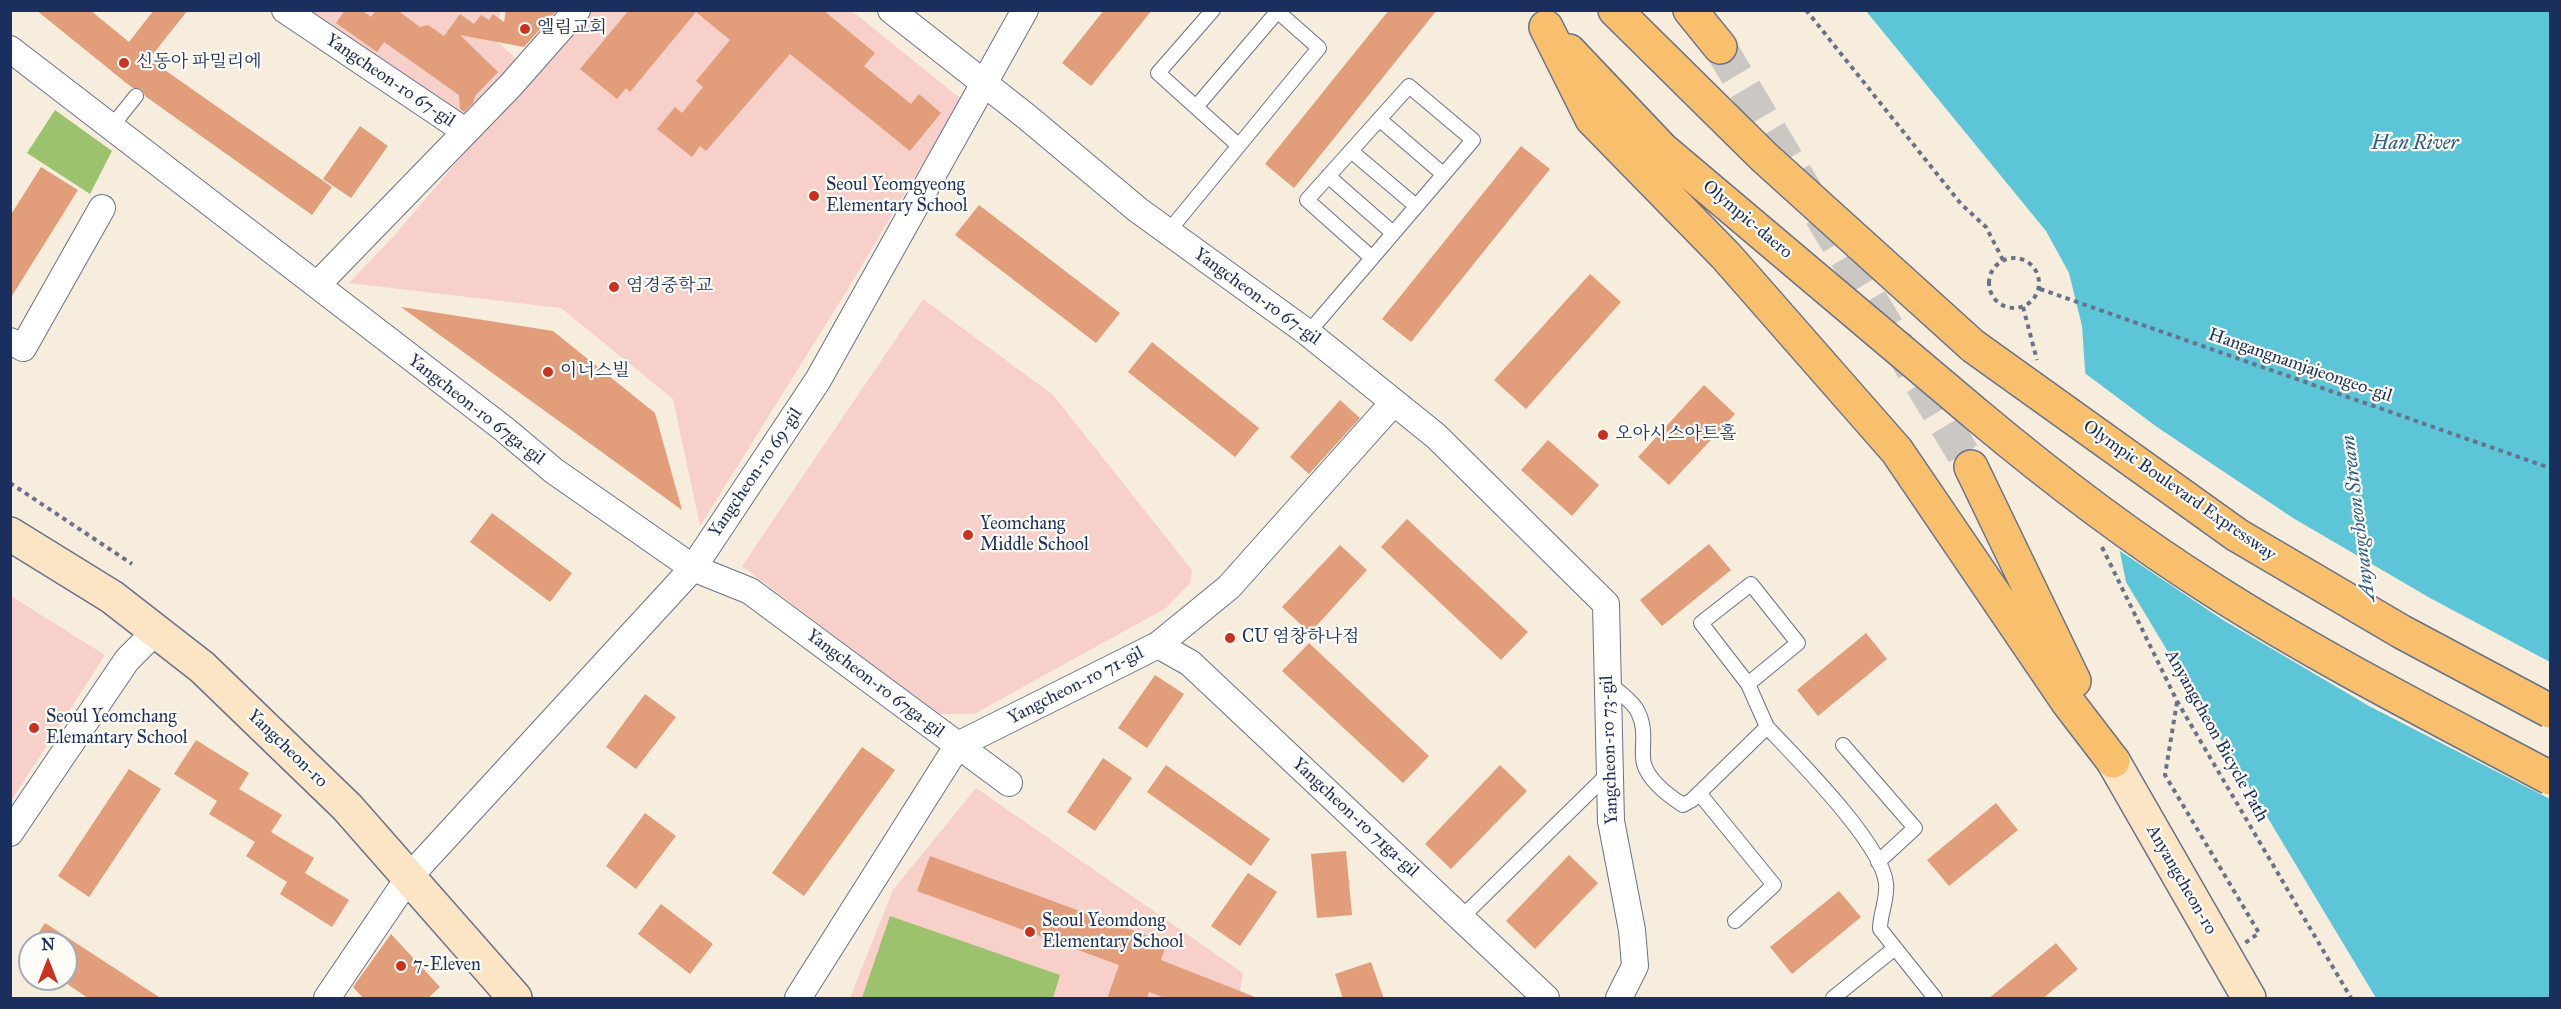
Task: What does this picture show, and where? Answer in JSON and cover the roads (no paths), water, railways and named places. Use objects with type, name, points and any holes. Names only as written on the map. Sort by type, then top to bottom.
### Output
[{"type":"highway","name":"Olympic Boulevard Expressway","points":[[1616,10],[1764,158],[1973,346],[2237,535],[2402,632],[2550,711]]},
{"type":"highway","points":[[1690,10],[1720,47]]},
{"type":"highway","points":[[1539,19],[1592,119],[1726,256],[1897,451],[2067,701],[2112,761]]},
{"type":"highway","name":"Olympic-daero","points":[[1539,19],[1662,149],[2047,473],[2209,588],[2391,694],[2550,778]]},
{"type":"highway","points":[[1971,468],[2112,761]]},
{"type":"main road","name":"Yangcheon-ro","points":[[10,534],[112,597],[202,667],[347,807],[515,999]]},
{"type":"main road","name":"Anyangcheon-ro","points":[[2112,761],[2250,999]]},
{"type":"street","name":"Yangcheon-ro 67-gil","points":[[285,10],[465,131]]},
{"type":"street","name":"Yangcheon-ro 67-gil","points":[[318,284],[511,85],[577,10]]},
{"type":"street","name":"Yangcheon-ro 67-gil","points":[[891,10],[1168,232],[1308,333],[1436,436],[1606,604]]},
{"type":"street","name":"Yangcheon-ro 69-gil","points":[[409,878],[693,568],[818,380],[1025,10]]},
{"type":"street","name":"Yangcheon-ro 67ga-gil","points":[[10,49],[318,284],[504,429],[554,471],[693,568],[750,591],[1009,783]]},
{"type":"street","points":[[10,341],[23,348],[102,208]]},
{"type":"street","name":"Yangcheon-ro 71-gil","points":[[958,745],[1158,645],[1229,587],[1394,402]]},
{"type":"street","name":"Yangcheon-ro 73-gil","points":[[1606,604],[1611,821],[1632,930],[1635,966],[1619,999]]},
{"type":"street","points":[[10,833],[127,660],[156,631]]},
{"type":"street","name":"Yangcheon-ro 71ga-gil","points":[[1158,645],[1191,663],[1546,999]]},
{"type":"street","points":[[798,999],[958,745]]},
{"type":"street","points":[[327,999],[409,878]]},
{"type":"lane","points":[[1213,10],[1158,73],[1238,145]]},
{"type":"lane","points":[[1168,232],[1319,48],[1277,11],[1196,107]]},
{"type":"lane","points":[[1308,333],[1473,140],[1409,86],[1307,200],[1372,258]]},
{"type":"lane","points":[[112,126],[136,96]]},
{"type":"lane","points":[[1379,119],[1443,174]]},
{"type":"lane","points":[[1351,151],[1416,206]]},
{"type":"lane","points":[[1328,176],[1393,233]]},
{"type":"lane","points":[[1748,684],[1798,643],[1751,584],[1701,623],[1748,684],[1767,727],[1823,789],[1878,862],[1886,882],[1880,929],[1935,999]]},
{"type":"lane","points":[[1607,681],[1638,711],[1645,736],[1644,764],[1652,777],[1669,795],[1683,805],[1699,793],[1767,727]]},
{"type":"lane","points":[[1843,745],[1915,828],[1878,862]]},
{"type":"lane","points":[[1461,918],[1609,773]]},
{"type":"lane","points":[[1699,793],[1773,885],[1735,921]]},
{"type":"lane","points":[[1833,999],[1895,948]]},
{"type":"water","points":[[1866,11],[2550,11],[2550,998],[2376,998],[2126,582],[2086,384],[2082,326],[2069,273],[2046,231]]},
{"type":"tunnel","points":[[1720,47],[1971,467]]},
{"type":"place","name":"엘림교회","points":[[525,29]]},
{"type":"place","name":"신동아 파밀리에","points":[[124,63]]},
{"type":"place","name":"Seoul Yeomgyeong Elementary School","points":[[814,196]]},
{"type":"place","name":"염경중학교","points":[[614,287]]},
{"type":"place","name":"이너스빌","points":[[548,372]]},
{"type":"place","name":"오아시스아트홀","points":[[1603,435]]},
{"type":"place","name":"Yeomchang Middle School","points":[[968,535]]},
{"type":"place","name":"CU 염창하나점","points":[[1230,638]]},
{"type":"place","name":"Seoul Yeomchang Elemantary School","points":[[34,728]]},
{"type":"place","name":"Seoul Yeomdong Elementary School","points":[[1030,932]]},
{"type":"place","name":"7-Eleven","points":[[401,966]]},
{"type":"water label","name":"Han River","points":[[2415,144]]},
{"type":"water label","name":"Anyangcheon Stream","points":[[2359,518]]}]
